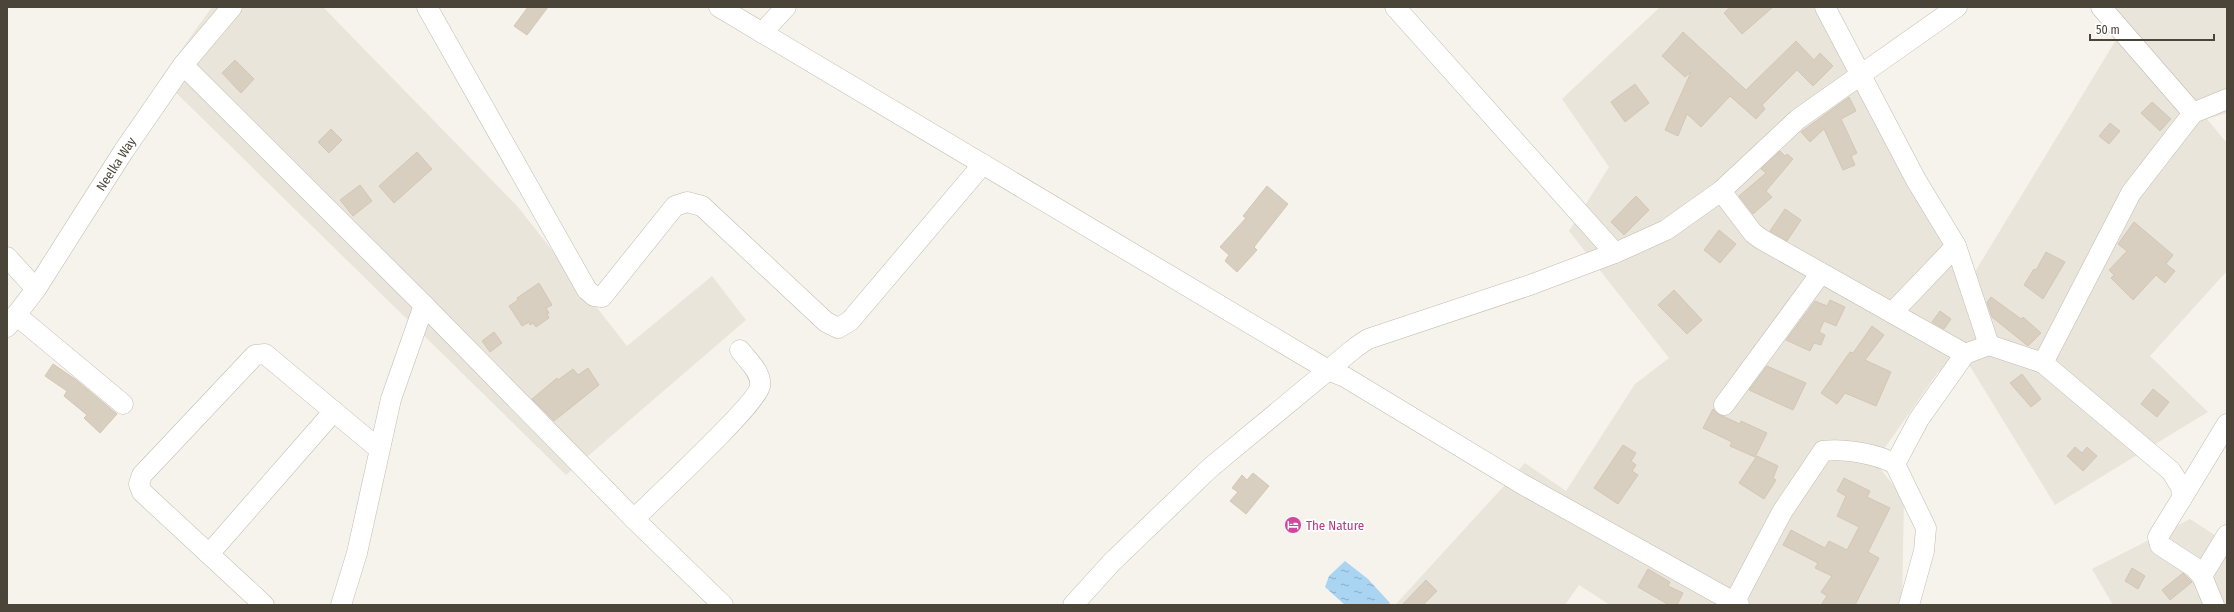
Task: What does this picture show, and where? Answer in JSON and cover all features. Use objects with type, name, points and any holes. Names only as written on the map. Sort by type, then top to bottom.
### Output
[{"type":"street","name":"Neelka Way","points":[[11,321],[36,289],[123,152],[183,65],[232,7]]},
{"type":"street","points":[[427,7],[587,290],[594,296],[602,297],[675,206],[687,202],[702,206],[826,322],[838,328],[850,321],[983,164]]},
{"type":"street","points":[[719,7],[1328,370],[1345,377],[1522,484],[1736,604],[1782,512],[1823,451],[1831,450],[1873,455],[1884,458],[1895,464],[1926,528],[1924,551],[1909,605]]},
{"type":"street","points":[[762,33],[786,7]]},
{"type":"street","points":[[1395,7],[1615,253]]},
{"type":"street","points":[[1825,7],[1916,180],[1956,246],[1989,344]]},
{"type":"street","points":[[1073,605],[1112,562],[1210,468],[1328,370],[1368,339],[1492,298],[1615,253],[1666,230],[1721,191],[1798,119],[1957,7]]},
{"type":"street","points":[[2101,7],[2193,113]]},
{"type":"street","points":[[183,65],[424,305],[634,519],[723,605]]},
{"type":"street","points":[[2043,363],[2131,193],[2193,113],[2227,99]]},
{"type":"street","points":[[1721,191],[1761,240],[1965,354]]},
{"type":"street","points":[[1892,313],[1956,246]]},
{"type":"street","points":[[7,257],[36,289]]},
{"type":"street","points":[[1724,405],[1821,273]]},
{"type":"street","points":[[341,605],[356,553],[391,399],[424,305]]},
{"type":"street","points":[[11,321],[46,337],[123,404]]},
{"type":"street","points":[[1895,464],[1919,419],[1965,354],[1989,344],[2043,363],[2171,471],[2180,487],[2182,498]]},
{"type":"street","points":[[634,519],[724,431],[756,396],[760,386],[757,372],[740,350]]},
{"type":"street","points":[[264,605],[142,492],[139,484],[142,475],[255,355],[259,353],[265,354],[379,449]]},
{"type":"street","points":[[209,554],[334,411]]},
{"type":"street","points":[[2214,605],[2202,576],[2194,567],[2160,545],[2158,537],[2227,424]]},
{"type":"street","points":[[2202,576],[2227,535]]},
{"type":"shaded area","points":[[212,7],[323,7],[518,207],[627,346],[712,276],[746,320],[566,475],[161,78]]},
{"type":"shaded area","points":[[1660,7],[1827,7],[1967,285],[2125,25],[2110,7],[2227,7],[2227,113],[2207,119],[2227,143],[2227,271],[2150,356],[2208,412],[2055,505],[1968,363],[1938,372],[1875,462],[1904,499],[1902,605],[1610,605],[1579,585],[1565,605],[1395,605],[1525,463],[1566,491],[1635,384],[1669,358],[1569,231],[1609,167],[1562,99]]},
{"type":"shaded area","points":[[2190,519],[2227,543],[2227,605],[2113,605],[2092,569]]},
{"type":"water","points":[[1345,561],[1368,579],[1390,603],[1388,605],[1345,605],[1325,587],[1329,576]]},
{"type":"building","points":[[528,7],[548,7],[527,35],[514,26]]},
{"type":"building","points":[[1730,7],[1773,7],[1742,34],[1724,13]]},
{"type":"building","points":[[1683,32],[1746,90],[1796,41],[1814,60],[1820,53],[1833,66],[1813,86],[1797,70],[1762,105],[1765,109],[1756,119],[1730,96],[1701,127],[1687,114],[1678,136],[1665,130],[1691,72],[1685,77],[1662,56]]},
{"type":"building","points":[[235,60],[254,79],[241,93],[222,73]]},
{"type":"building","points":[[1635,84],[1649,103],[1625,122],[1611,102]]},
{"type":"building","points":[[1849,97],[1856,111],[1841,119],[1857,153],[1851,156],[1855,165],[1843,170],[1824,129],[1810,142],[1801,132]]},
{"type":"building","points":[[2152,102],[2171,119],[2160,131],[2141,113]]},
{"type":"building","points":[[2110,123],[2120,131],[2109,144],[2099,136]]},
{"type":"building","points":[[331,129],[342,140],[329,153],[318,142]]},
{"type":"building","points":[[1780,151],[1785,156],[1787,154],[1793,159],[1766,191],[1772,197],[1753,214],[1739,196],[1766,173],[1761,169]]},
{"type":"building","points":[[417,152],[432,169],[394,203],[379,186]]},
{"type":"building","points":[[360,185],[372,201],[353,216],[340,200]]},
{"type":"building","points":[[1267,186],[1288,204],[1254,247],[1257,250],[1237,272],[1225,261],[1229,255],[1220,247],[1246,218],[1243,216]]},
{"type":"building","points":[[1636,196],[1649,210],[1624,235],[1611,222]]},
{"type":"building","points":[[1785,209],[1801,220],[1787,241],[1770,231]]},
{"type":"building","points":[[2134,222],[2173,255],[2166,264],[2175,271],[2165,283],[2156,275],[2133,300],[2111,278],[2114,275],[2109,270],[2127,251],[2118,244]]},
{"type":"building","points":[[1719,230],[1736,244],[1720,263],[1704,250]]},
{"type":"building","points":[[2046,252],[2065,262],[2043,299],[2024,285],[2034,269],[2036,270]]},
{"type":"building","points":[[539,283],[552,305],[546,308],[549,313],[547,314],[549,318],[536,327],[533,323],[530,325],[529,322],[522,326],[509,306],[518,300],[517,298]]},
{"type":"building","points":[[1674,290],[1702,320],[1687,334],[1658,305]]},
{"type":"building","points":[[1991,297],[2021,319],[2023,317],[2041,333],[2028,346],[1992,317],[1987,302]]},
{"type":"building","points":[[1830,300],[1845,307],[1836,326],[1824,321],[1819,332],[1825,335],[1821,345],[1814,343],[1810,351],[1786,340],[1815,301],[1827,306]]},
{"type":"building","points":[[1940,311],[1951,319],[1944,329],[1932,322]]},
{"type":"building","points":[[1872,326],[1884,335],[1865,360],[1891,372],[1876,406],[1845,393],[1837,404],[1821,393],[1850,352],[1853,353]]},
{"type":"building","points":[[494,332],[502,343],[490,352],[482,341]]},
{"type":"building","points":[[53,364],[75,379],[117,414],[100,433],[84,418],[87,415],[64,396],[67,391],[45,376]]},
{"type":"building","points":[[1767,366],[1806,383],[1793,410],[1749,390]]},
{"type":"building","points":[[588,368],[599,385],[554,421],[532,399],[557,378],[558,380],[573,369],[578,375]]},
{"type":"building","points":[[2022,374],[2041,399],[2031,407],[2010,383]]},
{"type":"building","points":[[2153,389],[2169,402],[2157,417],[2141,404]]},
{"type":"building","points":[[1713,409],[1718,414],[1740,424],[1741,421],[1767,433],[1755,457],[1730,446],[1732,442],[1703,428]]},
{"type":"building","points":[[1623,445],[1636,453],[1631,461],[1636,465],[1632,471],[1638,475],[1618,504],[1594,488]]},
{"type":"building","points":[[2075,447],[2082,453],[2087,447],[2097,456],[2083,471],[2067,456]]},
{"type":"building","points":[[1757,456],[1778,466],[1773,478],[1776,480],[1764,499],[1739,483]]},
{"type":"building","points":[[1253,473],[1269,486],[1246,514],[1230,501],[1238,492],[1232,488],[1242,475],[1247,480]]},
{"type":"building","points":[[1844,478],[1870,491],[1867,497],[1890,508],[1868,552],[1879,558],[1855,605],[1821,605],[1827,596],[1821,592],[1832,576],[1815,568],[1818,563],[1783,545],[1791,530],[1825,548],[1829,541],[1847,550],[1859,527],[1837,516],[1846,496],[1837,491]]},
{"type":"building","points":[[2132,568],[2145,576],[2138,589],[2125,581]]},
{"type":"building","points":[[1648,569],[1670,582],[1668,586],[1683,593],[1677,605],[1669,605],[1638,587]]},
{"type":"building","points":[[2183,573],[2192,582],[2170,600],[2162,590]]},
{"type":"building","points":[[1426,580],[1437,591],[1423,605],[1402,605]]},
{"type":"place","name":"The Nature","points":[[1293,525]]}]
